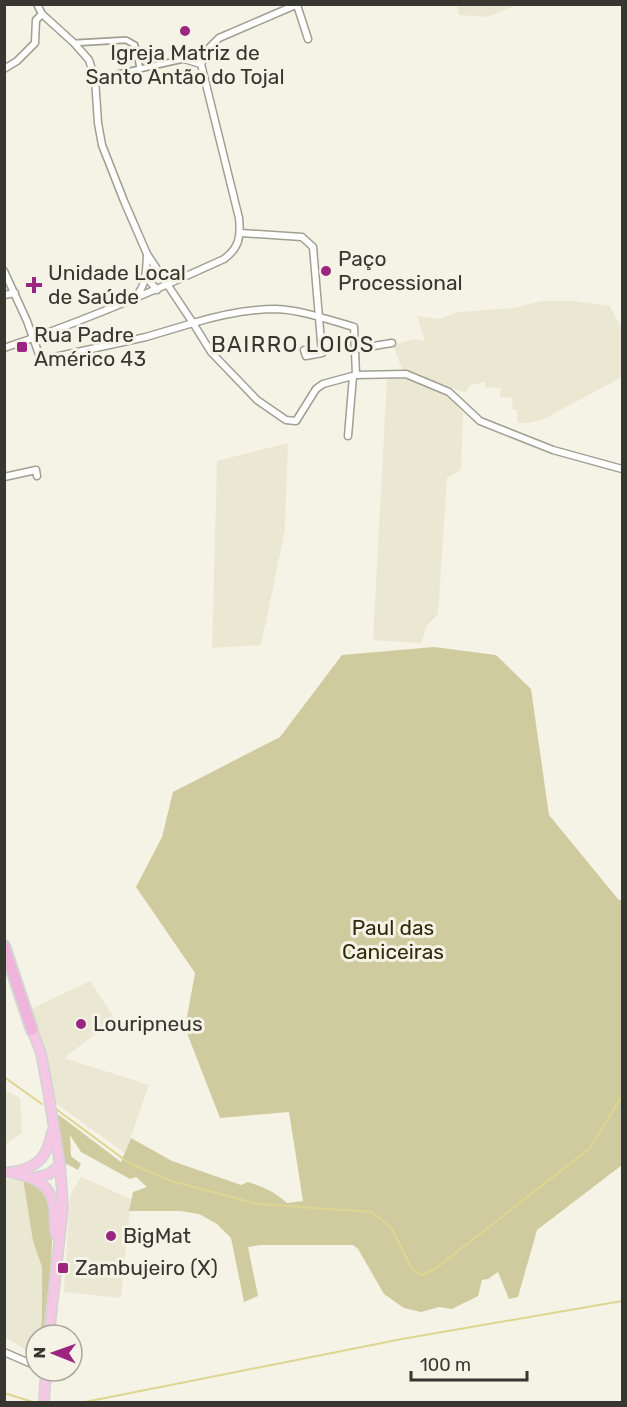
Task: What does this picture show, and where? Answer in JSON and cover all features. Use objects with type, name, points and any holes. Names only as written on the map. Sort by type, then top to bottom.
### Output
[{"type":"highway","points":[[4,946],[32,1030]]},
{"type":"highway","points":[[4,968],[32,1030]]},
{"type":"main road","points":[[32,1030],[40,1053],[60,1165],[63,1207],[50,1323]]},
{"type":"main road","points":[[7,1172],[27,1169],[43,1158],[53,1127]]},
{"type":"main road","points":[[33,1178],[48,1174],[60,1165]]},
{"type":"main road","points":[[7,1172],[33,1178],[47,1188],[53,1202],[58,1243]]},
{"type":"main road","points":[[44,1402],[45,1383]]},
{"type":"street","points":[[37,4],[42,14],[89,60],[98,98],[98,123],[102,145],[147,254],[211,352],[256,400],[286,420],[296,421],[316,389],[322,384],[354,376],[406,374],[449,392],[480,421],[553,450],[622,469]]},
{"type":"street","points":[[4,348],[157,290],[224,260],[233,253],[241,233],[239,219],[201,64],[210,47],[219,38],[297,5],[308,39]]},
{"type":"street","points":[[4,69],[17,61],[35,43],[36,20],[42,14]]},
{"type":"street","points":[[74,43],[126,40],[135,45],[140,69]]},
{"type":"street","points":[[95,79],[184,59],[201,64]]},
{"type":"street","points":[[241,233],[302,237],[313,247],[322,353],[306,356],[304,350]]},
{"type":"street","points":[[134,299],[140,292],[146,277],[147,254]]},
{"type":"street","points":[[4,271],[34,338],[41,360],[146,337],[226,314],[277,309],[354,327],[354,376],[348,436]]},
{"type":"street","points":[[146,277],[157,290]]},
{"type":"street","points":[[4,295],[15,293]]},
{"type":"street","points":[[355,349],[392,343]]},
{"type":"street","points":[[4,477],[36,470],[37,476]]},
{"type":"street","points":[[4,1352],[24,1361]]},
{"type":"shaded area","points":[[457,4],[516,5],[488,17],[459,15]]},
{"type":"shaded area","points":[[542,301],[574,301],[610,306],[622,329],[622,377],[542,420],[517,423],[517,410],[512,409],[513,398],[500,397],[501,388],[485,387],[485,382],[470,385],[466,393],[402,369],[393,345],[414,339],[425,341],[417,316],[439,319],[459,312],[514,308]]},
{"type":"shaded area","points":[[387,378],[407,379],[437,390],[452,400],[463,413],[461,470],[447,478],[438,614],[427,625],[421,643],[373,640]]},
{"type":"shaded area","points":[[288,443],[285,530],[261,645],[212,648],[217,461]]},
{"type":"shaded area","points":[[90,981],[115,1019],[64,1058],[149,1085],[125,1153],[54,1102],[47,1052],[31,1009]]},
{"type":"shaded area","points":[[5,1090],[20,1098],[22,1133],[5,1145]]},
{"type":"shaded area","points":[[81,1177],[131,1199],[121,1298],[64,1292],[70,1195]]},
{"type":"shaded area","points":[[4,1179],[23,1179],[33,1241],[42,1267],[42,1319],[42,1323],[24,1323],[24,1349],[5,1337]]},
{"type":"green space","name":"Paul das Caniceiras","points":[[434,647],[496,655],[531,689],[549,815],[622,901],[622,1165],[537,1230],[518,1297],[509,1299],[498,1272],[482,1280],[478,1296],[452,1309],[439,1307],[421,1312],[404,1308],[384,1294],[358,1249],[353,1245],[260,1245],[248,1247],[258,1296],[244,1302],[231,1238],[217,1224],[199,1214],[180,1211],[129,1211],[133,1192],[147,1187],[136,1177],[130,1179],[81,1152],[70,1135],[71,1156],[81,1164],[78,1170],[65,1163],[57,1117],[59,1115],[121,1162],[131,1138],[172,1161],[241,1185],[248,1182],[259,1186],[274,1193],[287,1203],[303,1201],[289,1112],[220,1118],[185,1028],[195,973],[136,887],[162,837],[173,792],[280,737],[342,655]]},
{"type":"green space","points":[[23,1179],[42,1189],[50,1207],[51,1263],[44,1323],[42,1323],[42,1267],[33,1241]]},
{"type":"waterway","points":[[4,1077],[42,1104]]},
{"type":"waterway","points":[[56,1109],[129,1163],[171,1181],[258,1204],[372,1212],[392,1229],[411,1267],[421,1275],[435,1269],[590,1148],[622,1096]]},
{"type":"waterway","points":[[85,1402],[402,1339],[622,1301]]},
{"type":"waterway","points":[[4,1393],[33,1402]]},
{"type":"place","name":"Igreja Matriz de Santo Antão do Tojal","points":[[185,31]]},
{"type":"place","name":"Paço Processional","points":[[326,271]]},
{"type":"place","name":"Unidade Local de Saúde","points":[[34,285]]},
{"type":"place","name":"Rua Padre Américo 43","points":[[22,347]]},
{"type":"place","name":"Louripneus","points":[[81,1024]]},
{"type":"place","name":"BigMat","points":[[111,1236]]},
{"type":"place","name":"Zambujeiro (X)","points":[[63,1268]]},
{"type":"district","name":"BAIRRO LOIOS","points":[[293,344]]}]
